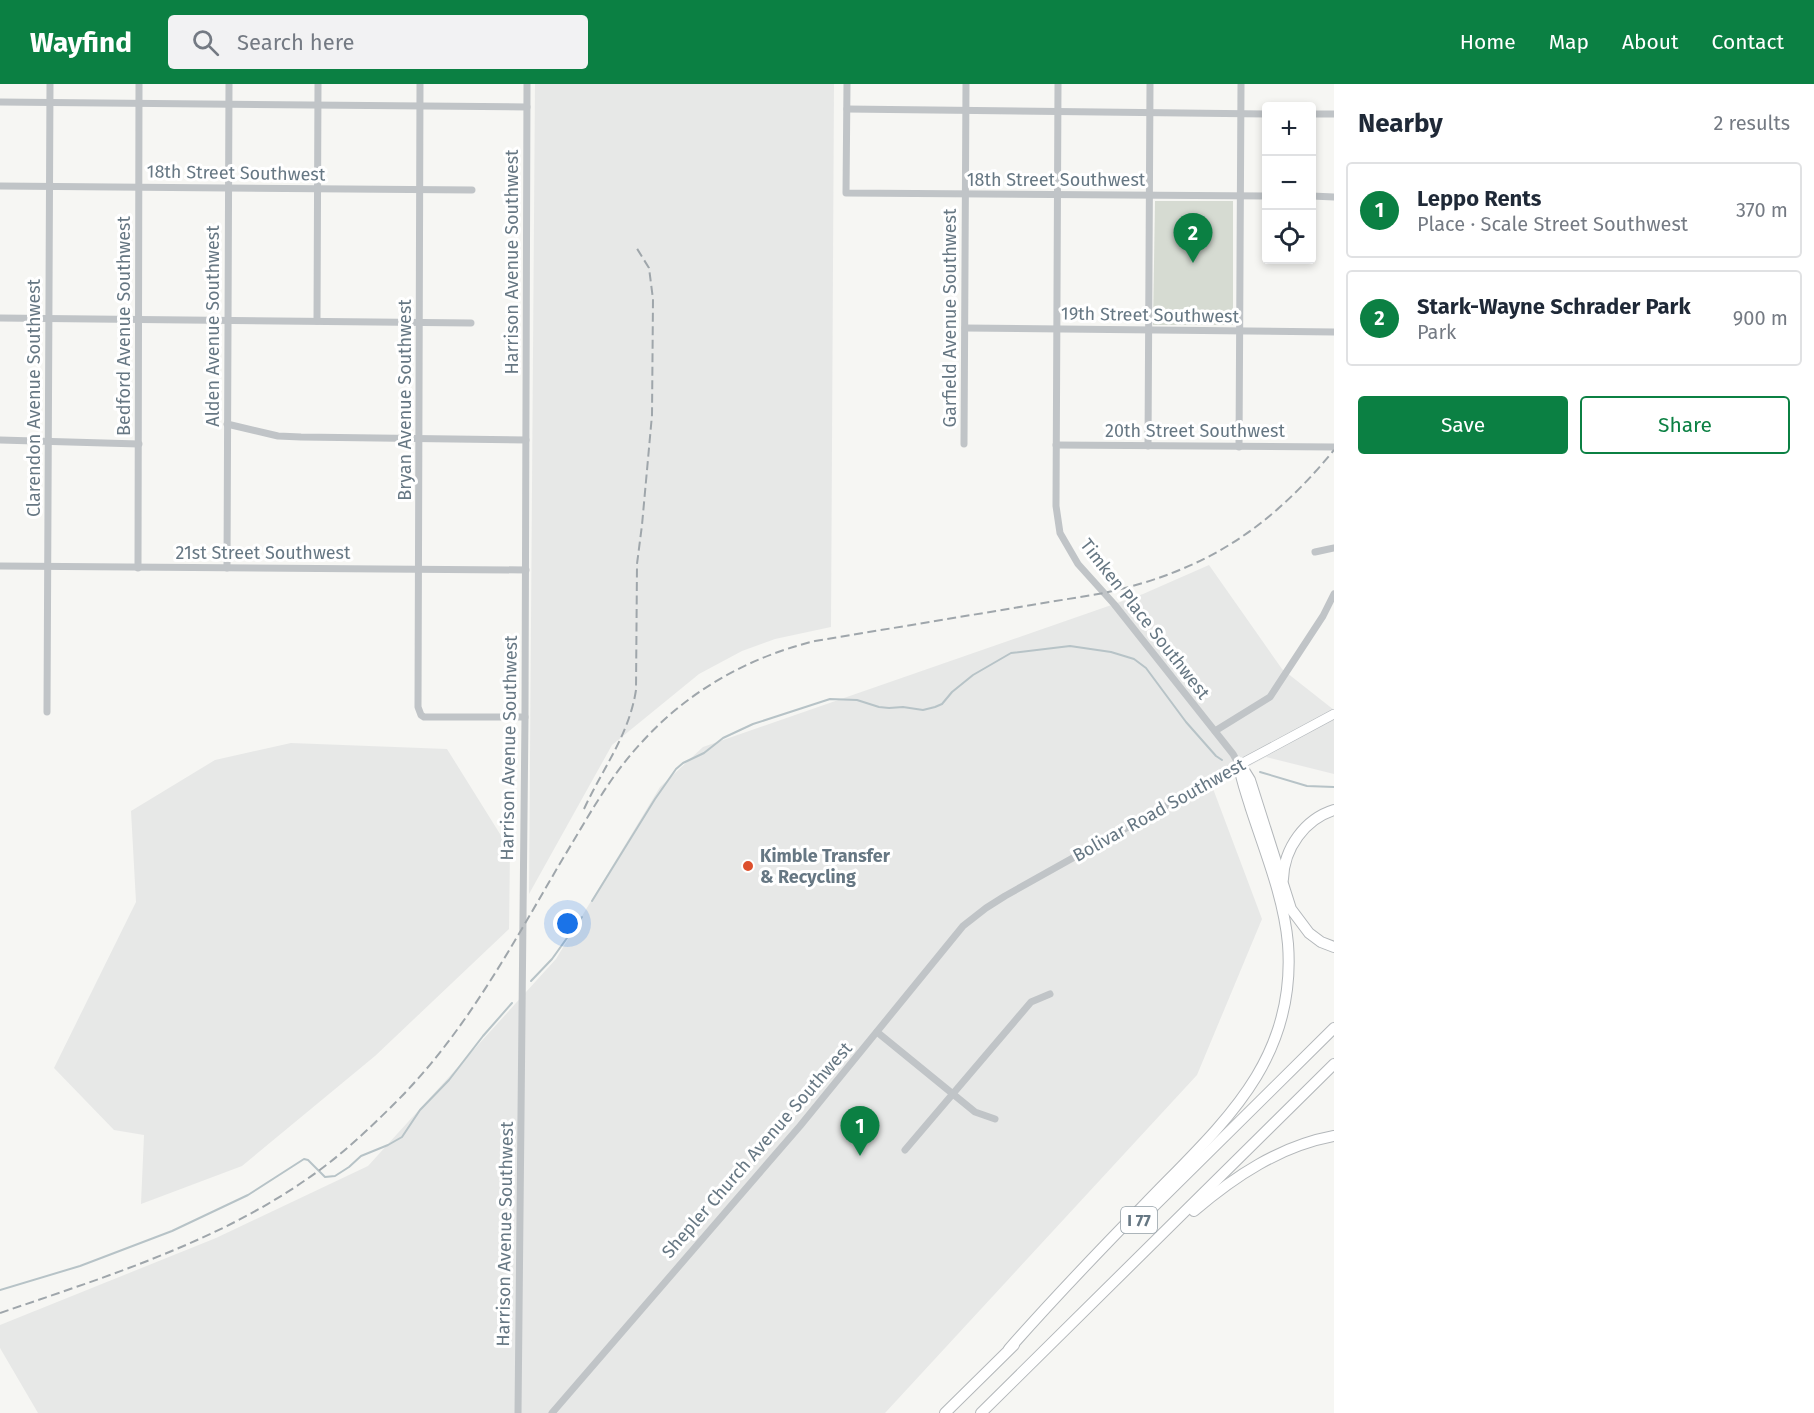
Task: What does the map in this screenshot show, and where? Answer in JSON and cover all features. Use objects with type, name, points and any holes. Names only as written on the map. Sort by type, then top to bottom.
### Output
[{"type":"highway","points":[[1239,765],[1250,780],[1291,909],[1302,926],[1317,939],[1334,947]]},
{"type":"highway","points":[[1009,1349],[1054,1297],[1226,1119],[1254,1082],[1274,1044],[1282,1020],[1286,996],[1288,941],[1281,907],[1239,765]]},
{"type":"highway","points":[[1286,894],[1284,869],[1293,844],[1312,821],[1334,810]]},
{"type":"highway","name":"I 77","points":[[945,1413],[1334,1028]]},
{"type":"highway","name":"I 77","points":[[981,1413],[1334,1064]]},
{"type":"highway","points":[[1062,1333],[1086,1316],[1187,1218],[1233,1180],[1283,1151],[1334,1136]]},
{"type":"main road","name":"Bolivar Road Southwest","points":[[1239,765],[1334,714]]},
{"type":"street","name":"Clarendon Avenue Southwest","points":[[47,712],[50,84]]},
{"type":"street","name":"Bedford Avenue Southwest","points":[[138,568],[139,84]]},
{"type":"street","name":"Alden Avenue Southwest","points":[[227,568],[229,84]]},
{"type":"street","points":[[317,321],[318,84]]},
{"type":"street","name":"Bryan Avenue Southwest","points":[[420,84],[418,706],[424,717],[525,717]]},
{"type":"street","name":"Harrison Avenue Southwest","points":[[518,1413],[526,570],[527,84]]},
{"type":"street","points":[[847,84],[847,109],[1262,114]]},
{"type":"street","name":"Garfield Avenue Southwest","points":[[964,444],[966,84]]},
{"type":"street","name":"Timken Place Southwest","points":[[1058,84],[1056,506],[1060,533],[1078,564],[1114,604],[1215,731],[1239,765]]},
{"type":"street","points":[[1148,446],[1150,84]]},
{"type":"street","points":[[1239,447],[1241,84]]},
{"type":"street","points":[[0,102],[527,107]]},
{"type":"street","name":"18th Street Southwest","points":[[847,109],[846,194],[1262,196]]},
{"type":"street","points":[[1316,114],[1334,114]]},
{"type":"street","name":"18th Street Southwest","points":[[0,186],[472,190]]},
{"type":"street","points":[[1316,196],[1334,197]]},
{"type":"street","points":[[0,318],[471,323]]},
{"type":"street","name":"19th Street Southwest","points":[[965,328],[1334,332]]},
{"type":"street","points":[[227,424],[290,437],[526,440]]},
{"type":"street","points":[[0,440],[139,444]]},
{"type":"street","name":"20th Street Southwest","points":[[1056,445],[1334,447]]},
{"type":"street","points":[[1315,552],[1334,548]]},
{"type":"street","name":"21st Street Southwest","points":[[0,566],[526,570]]},
{"type":"street","points":[[1215,731],[1270,698],[1323,616],[1334,594]]},
{"type":"street","name":"Bolivar Road Southwest","points":[[986,908],[1239,765]]},
{"type":"street","name":"Shepler Church Avenue Southwest","points":[[552,1413],[800,1126],[950,940],[986,908]]},
{"type":"street","points":[[904,1150],[1031,1002],[1050,994]]},
{"type":"street","points":[[877,1032],[975,1112],[995,1119]]},
{"type":"shaded area","points":[[535,84],[834,84],[831,627],[775,639],[742,651],[699,674],[612,745],[529,894]]},
{"type":"shaded area","points":[[1155,201],[1233,201],[1233,325],[1153,325]]},
{"type":"shaded area","points":[[1209,565],[1282,669],[1334,710],[1334,774],[1266,757],[1212,786],[1262,919],[1197,1075],[885,1413],[38,1413],[0,1348],[0,1325],[216,1238],[368,1166],[556,959],[660,787],[703,747],[1143,594]]},
{"type":"shaded area","points":[[291,743],[447,749],[510,850],[509,929],[375,1056],[242,1166],[141,1204],[144,1135],[114,1130],[54,1068],[136,902],[131,811],[215,760]]},
{"type":"waterway","points":[[592,901],[676,769],[704,753],[723,738],[753,724],[830,699],[857,700],[889,708],[903,707],[923,710],[935,707],[942,704],[952,692],[973,675],[1011,653],[1070,646],[1111,652],[1134,659],[1146,668],[1186,722],[1222,760]]},
{"type":"waterway","points":[[1260,772],[1307,786],[1334,787]]},
{"type":"waterway","points":[[531,981],[552,959],[582,917]]},
{"type":"waterway","points":[[0,1290],[80,1266],[172,1231],[248,1195],[304,1159],[308,1160],[325,1177],[335,1176],[361,1156],[402,1137],[420,1110],[449,1080],[512,1003]]},
{"type":"railway","points":[[584,809],[628,722],[636,690],[637,564],[652,415],[653,299],[649,268],[636,247]]},
{"type":"railway","points":[[0,1313],[119,1272],[235,1222],[272,1202],[307,1179],[352,1144],[420,1077],[465,1018],[506,956],[590,814],[630,755],[679,707],[721,678],[767,656],[815,641],[1104,593],[1140,584],[1173,572],[1204,559],[1259,524],[1285,503],[1334,450]]},
{"type":"place","name":"Stark-Wayne Schrader Park","points":[[1193,263]]},
{"type":"place","name":"Kimble Transfer & Recycling","points":[[748,866]]},
{"type":"place","name":"Leppo Rents","points":[[860,1156]]}]
